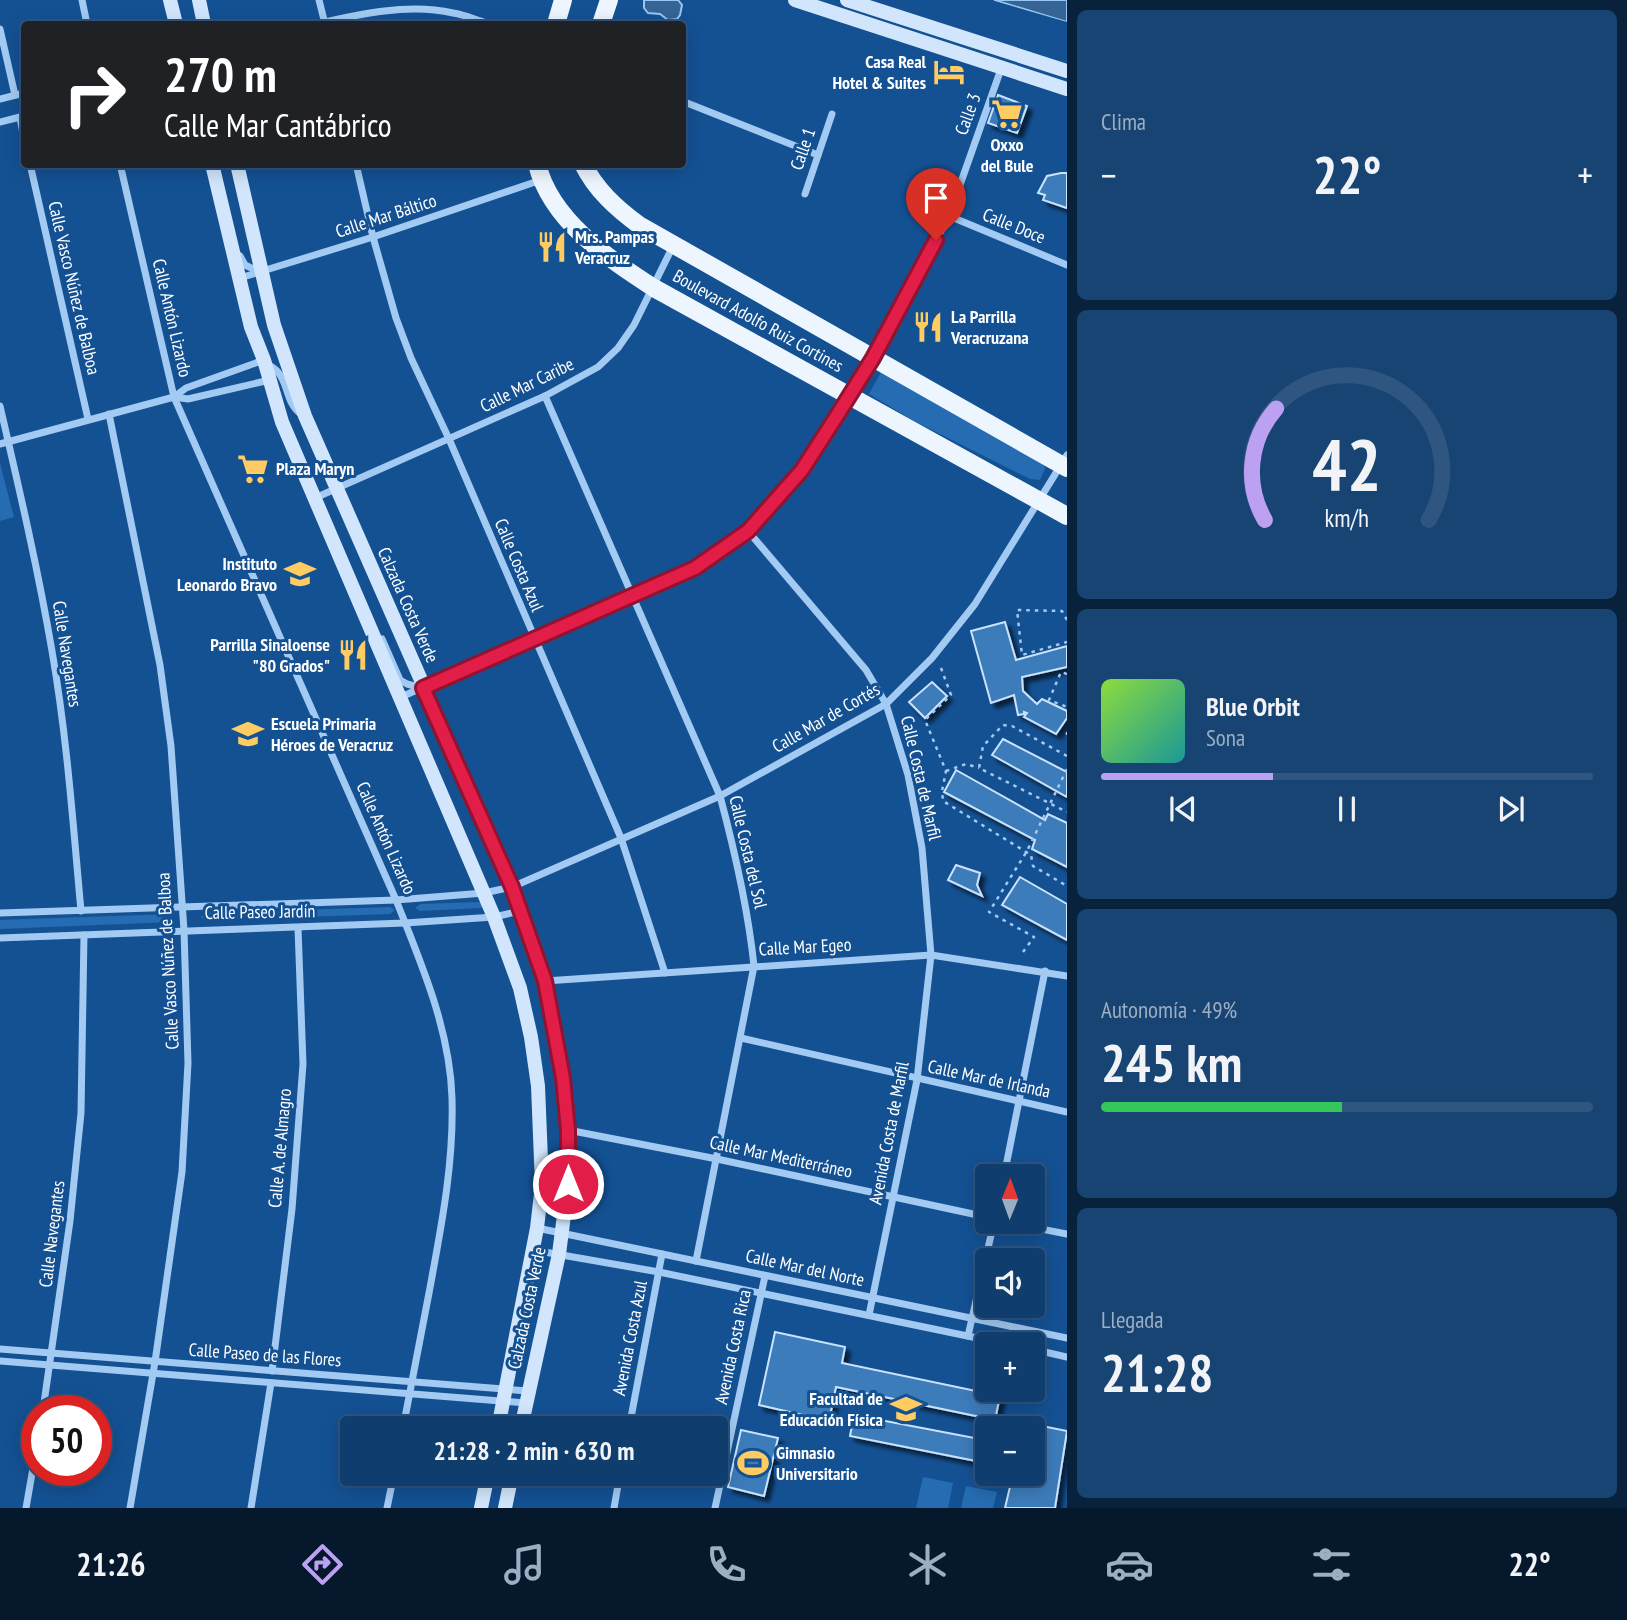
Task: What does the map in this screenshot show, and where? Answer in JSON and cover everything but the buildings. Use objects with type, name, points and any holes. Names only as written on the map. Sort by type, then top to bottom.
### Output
[{"type":"main road","points":[[170,0],[175,21]]},
{"type":"main road","points":[[199,0],[203,21]]},
{"type":"main road","points":[[557,21],[563,0]]},
{"type":"main road","points":[[602,21],[609,0]]},
{"type":"main road","points":[[795,0],[1067,89]]},
{"type":"main road","points":[[847,0],[1067,71]]},
{"type":"main road","name":"Calzada Costa Verde","points":[[213,168],[251,327],[264,360],[282,422],[484,893],[520,988],[535,1062],[541,1130],[542,1185],[537,1228],[501,1416]]},
{"type":"main road","name":"Calzada Costa Verde","points":[[238,168],[274,324],[304,416],[512,887],[545,981],[563,1078],[568,1130],[568,1184],[559,1254],[523,1416]]},
{"type":"main road","name":"Boulevard Adolfo Ruiz Cortines","points":[[585,168],[613,206],[673,246],[1065,463]]},
{"type":"main road","name":"Boulevard Adolfo Ruiz Cortines","points":[[539,172],[563,213],[586,240],[617,264],[654,288],[1067,516]]},
{"type":"main road","points":[[481,1508],[486,1486]]},
{"type":"main road","points":[[505,1508],[510,1486]]},
{"type":"street","points":[[82,0],[86,21]]},
{"type":"street","points":[[319,0],[322,21]]},
{"type":"street","points":[[338,21],[401,9],[424,9],[454,13],[480,21]]},
{"type":"street","points":[[0,30],[15,95]]},
{"type":"street","name":"Calle 3","points":[[401,697],[695,568],[748,531],[802,470],[873,358],[949,216],[1001,69]]},
{"type":"street","points":[[0,99],[21,94]]},
{"type":"street","points":[[686,103],[818,155]]},
{"type":"street","name":"Calle 1","points":[[805,194],[832,114]]},
{"type":"street","points":[[0,122],[21,117]]},
{"type":"street","name":"Calle Vasco Núñez de Balboa","points":[[31,168],[88,419]]},
{"type":"street","name":"Calle Antón Lizardo","points":[[121,168],[174,397],[396,900],[429,985],[442,1031],[452,1096],[450,1163],[443,1222],[405,1416]]},
{"type":"street","name":"Calle Costa Azul","points":[[357,168],[396,318],[411,358],[449,439],[621,838],[665,973]]},
{"type":"street","name":"Calle Mar Báltico","points":[[239,278],[373,237],[539,172]]},
{"type":"street","points":[[220,197],[227,204],[241,260],[251,270],[262,272]]},
{"type":"street","name":"Calle Doce","points":[[949,216],[1067,265]]},
{"type":"street","name":"Calle Mar Caribe","points":[[315,498],[545,396],[598,367],[618,348],[634,325],[673,246]]},
{"type":"street","points":[[4,443],[174,397],[186,388],[264,360],[279,373],[294,409],[304,416]]},
{"type":"street","points":[[174,397],[188,399],[270,380]]},
{"type":"street","name":"Calle Costa del Sol","points":[[545,396],[720,796],[735,854],[754,966],[696,1261]]},
{"type":"street","name":"Calle Navegantes","points":[[0,406],[4,443],[52,653],[66,749],[81,911]]},
{"type":"street","name":"Calle Vasco Núñez de Balboa","points":[[109,414],[160,665],[171,746],[183,908],[188,1063],[182,1172],[155,1362],[130,1508]]},
{"type":"street","name":"Calle Mar de Cortés","points":[[512,887],[720,796],[886,704],[933,659],[975,604],[1065,463]]},
{"type":"street","name":"Calle Costa de Marfil","points":[[748,531],[866,670],[886,704],[908,775],[922,848],[931,955]]},
{"type":"street","points":[[370,627],[379,631],[400,680],[423,688]]},
{"type":"street","name":"Calle Paseo Jardín","points":[[0,914],[396,900],[484,893],[512,887]]},
{"type":"street","name":"Calle Paseo Jardín","points":[[0,938],[405,923],[494,917],[520,911]]},
{"type":"street","name":"Calle A. de Almagro","points":[[272,1371],[292,1209],[303,1064],[298,928]]},
{"type":"street","name":"Calle Navegantes","points":[[45,1395],[70,1221],[80,1113],[85,935]]},
{"type":"street","name":"Calle Mar Egeo","points":[[545,981],[931,955],[1067,976]]},
{"type":"street","name":"Avenida Costa de Marfil","points":[[869,1315],[917,1080],[931,955]]},
{"type":"street","points":[[1007,1164],[1045,971]]},
{"type":"street","name":"Calle Mar de Irlanda","points":[[741,1038],[1067,1112]]},
{"type":"street","name":"Calle Mar Mediterráneo","points":[[568,1130],[975,1214]]},
{"type":"street","name":"Calle Mar del Norte","points":[[537,1228],[1067,1338]]},
{"type":"street","points":[[1045,1230],[1067,1234]]},
{"type":"street","points":[[968,1336],[991,1234]]},
{"type":"street","name":"Calle Mar del Norte","points":[[533,1250],[659,1272],[975,1337]]},
{"type":"street","name":"Avenida Costa Azul","points":[[631,1416],[662,1254]]},
{"type":"street","name":"Avenida Costa Rica","points":[[715,1508],[765,1276]]},
{"type":"street","name":"Calle Paseo de las Flores","points":[[0,1349],[412,1381],[527,1397]]},
{"type":"street","points":[[1045,1352],[1067,1357]]},
{"type":"street","name":"Calle Paseo de las Flores","points":[[0,1361],[410,1394],[527,1397]]},
{"type":"street","points":[[251,1508],[271,1383]]},
{"type":"street","points":[[26,1508],[30,1486]]},
{"type":"street","points":[[387,1508],[392,1486]]},
{"type":"street","points":[[614,1508],[618,1486]]},
{"type":"path","points":[[1067,620],[1062,611],[1017,610],[1022,655],[1067,642]]},
{"type":"path","points":[[941,668],[951,695],[925,720],[946,771],[943,801],[1027,851],[1034,866],[1067,886]]},
{"type":"path","points":[[1067,674],[1061,672],[1049,700],[1067,707]]},
{"type":"path","points":[[979,768],[983,747],[1003,725],[1012,726],[1067,755]]},
{"type":"path","points":[[946,771],[966,764],[979,768],[1067,812]]},
{"type":"path","points":[[1023,952],[1034,937],[989,912],[1027,851],[1067,769]]},
{"type":"shaded area","points":[[644,0],[678,0],[682,5],[680,15],[677,19],[668,20],[660,14],[648,13],[644,8]]},
{"type":"shaded area","points":[[994,0],[1067,0],[1067,22]]},
{"type":"shaded area","points":[[881,372],[1044,465],[1040,480],[1030,479],[914,421],[869,394]]},
{"type":"shaded area","points":[[0,463],[14,517],[0,521]]},
{"type":"shaded area","points":[[481,902],[486,905],[481,908],[420,911],[415,908],[420,904]]},
{"type":"shaded area","points":[[390,907],[395,910],[390,914],[205,920],[201,917],[205,913]]},
{"type":"shaded area","points":[[172,914],[172,922],[0,929],[0,920]]},
{"type":"shaded area","points":[[923,1477],[953,1483],[948,1508],[916,1508]]},
{"type":"shaded area","points":[[966,1486],[997,1492],[993,1508],[961,1508]]},
{"type":"pier","points":[[991,0],[1067,22],[1067,26],[993,3]]},
{"type":"place","name":"Casa Real Hotel & Suites","points":[[949,72]]},
{"type":"place","name":"Oxxo del Bule","points":[[1007,114]]},
{"type":"place","name":"Mrs. Pampas Veracruz","points":[[552,247]]},
{"type":"place","name":"La Parrilla Veracruzana","points":[[928,327]]},
{"type":"place","name":"Plaza Maryn","points":[[253,469]]},
{"type":"place","name":"Instituto Leonardo Bravo","points":[[300,574]]},
{"type":"place","name":"Parrilla Sinaloense \"80 Grados\"","points":[[353,655]]},
{"type":"place","name":"Escuela Primaria Héroes de Veracruz","points":[[248,734]]},
{"type":"place","name":"Facultad de Educación Física","points":[[906,1409]]},
{"type":"place","name":"Gimnasio Universitario","points":[[753,1463]]},
{"type":"route","points":[[568,1184],[568,1130],[563,1078],[545,981],[512,887],[423,688],[695,568],[748,531],[802,470],[873,358],[936,240]]}]
